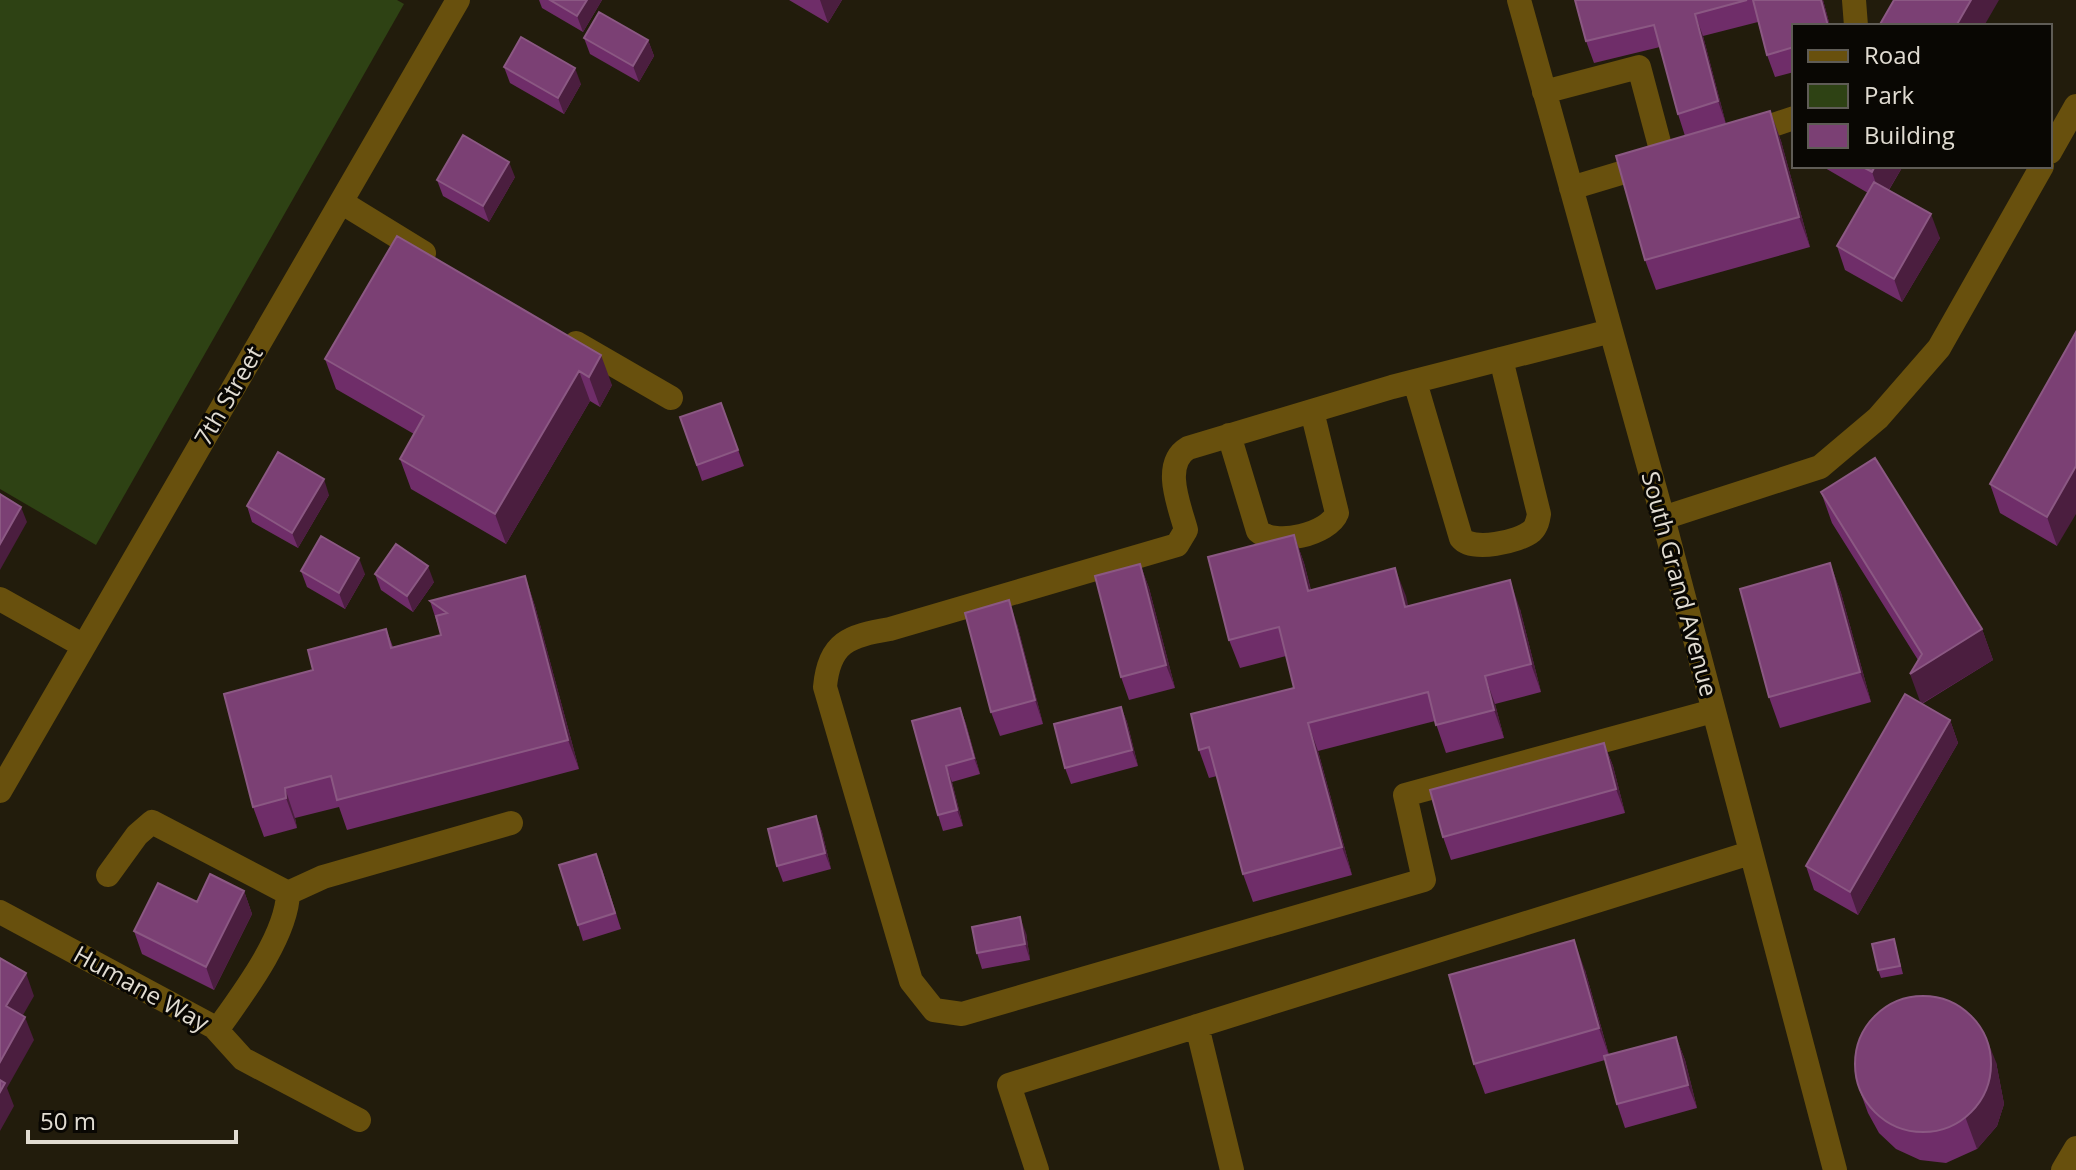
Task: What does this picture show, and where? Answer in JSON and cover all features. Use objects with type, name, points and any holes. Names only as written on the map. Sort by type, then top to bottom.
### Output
[{"type":"street","name":"7th Street","points":[[0,791],[458,0]]},
{"type":"street","name":"South Grand Avenue","points":[[1519,0],[1663,518],[1835,1170]]},
{"type":"street","points":[[1854,0],[1856,24]]},
{"type":"street","points":[[1544,92],[1639,67],[1664,161]]},
{"type":"street","points":[[2052,148],[2076,106]]},
{"type":"street","points":[[1719,143],[1792,119]]},
{"type":"street","points":[[1571,188],[1691,152]]},
{"type":"street","points":[[1663,518],[1820,467],[1878,418],[1939,348],[2041,168]]},
{"type":"street","points":[[341,202],[448,268]]},
{"type":"street","points":[[1611,331],[1415,382],[1188,448],[1177,458],[1173,479],[1186,530],[1183,540],[1174,547],[905,625],[857,635],[836,649],[827,665],[825,687],[911,981],[934,1010],[962,1014],[1424,880],[1405,795],[1713,711]]},
{"type":"street","points":[[562,335],[671,398]]},
{"type":"street","points":[[1415,382],[1461,538],[1473,547],[1481,547],[1528,534],[1539,520],[1501,359]]},
{"type":"street","points":[[1229,435],[1258,531],[1275,540],[1311,531],[1331,523],[1337,513],[1312,411]]},
{"type":"street","points":[[0,599],[84,646]]},
{"type":"street","points":[[108,875],[137,835],[152,822],[288,893]]},
{"type":"street","points":[[288,893],[323,877],[511,823]]},
{"type":"street","points":[[1037,1170],[1009,1085],[1750,853]]},
{"type":"street","points":[[217,1030],[244,993],[288,913],[288,893]]},
{"type":"street","name":"Humane Way","points":[[0,912],[217,1030],[243,1059],[359,1120]]},
{"type":"street","points":[[1197,1026],[1232,1170]]},
{"type":"street","points":[[2063,1170],[2076,1148]]},
{"type":"green space","points":[[0,0],[397,0],[404,4],[96,545],[0,489]]},
{"type":"building","points":[[550,0],[587,0],[577,16]]},
{"type":"building","points":[[1575,0],[1747,0],[1695,14],[1718,101],[1678,114],[1654,25],[1586,41]]},
{"type":"building","points":[[1753,0],[1821,0],[1827,24],[1792,24],[1792,48],[1767,55]]},
{"type":"building","points":[[1894,0],[1971,0],[1957,24],[1880,24]]},
{"type":"building","points":[[599,12],[648,40],[633,66],[584,38]]},
{"type":"building","points":[[521,37],[575,68],[558,98],[504,67]]},
{"type":"building","points":[[1770,111],[1799,217],[1645,260],[1616,156]]},
{"type":"building","points":[[463,135],[509,162],[483,206],[437,180]]},
{"type":"building","points":[[1874,182],[1931,214],[1894,279],[1837,246]]},
{"type":"building","points":[[397,236],[601,355],[589,377],[579,371],[495,514],[400,459],[424,416],[325,359]]},
{"type":"building","points":[[2076,332],[2076,466],[2047,517],[1990,484]]},
{"type":"building","points":[[721,403],[738,450],[697,465],[680,417]]},
{"type":"building","points":[[278,452],[324,479],[292,533],[247,506]]},
{"type":"building","points":[[1875,458],[1982,629],[1910,674],[1922,654],[1821,492]]},
{"type":"building","points":[[0,494],[21,507],[0,544]]},
{"type":"building","points":[[1294,535],[1308,591],[1395,568],[1405,607],[1510,580],[1531,664],[1485,676],[1494,710],[1436,725],[1428,692],[1308,723],[1342,847],[1243,874],[1209,747],[1199,750],[1191,714],[1294,688],[1279,627],[1229,640],[1208,557]]},
{"type":"building","points":[[321,536],[359,558],[339,593],[301,571]]},
{"type":"building","points":[[396,544],[428,566],[407,596],[375,574]]},
{"type":"building","points":[[1830,563],[1860,672],[1769,697],[1740,589]]},
{"type":"building","points":[[1140,564],[1166,665],[1121,677],[1095,576]]},
{"type":"building","points":[[525,576],[568,740],[337,800],[331,776],[285,788],[286,798],[253,807],[224,694],[313,670],[308,650],[386,629],[391,648],[441,635],[436,616],[447,613],[430,601]]},
{"type":"building","points":[[1009,600],[1035,700],[991,712],[965,613]]},
{"type":"building","points":[[1905,694],[1950,720],[1850,892],[1806,866]]},
{"type":"building","points":[[1121,707],[1132,750],[1065,768],[1054,724]]},
{"type":"building","points":[[960,708],[974,758],[946,766],[957,810],[938,815],[912,721]]},
{"type":"building","points":[[1604,743],[1616,789],[1443,837],[1430,790]]},
{"type":"building","points":[[816,816],[825,853],[777,866],[768,829]]},
{"type":"building","points":[[596,854],[615,913],[578,925],[559,865]]},
{"type":"building","points":[[210,874],[244,891],[206,967],[134,931],[158,883],[197,902]]},
{"type":"building","points":[[1020,917],[1025,944],[977,953],[972,927]]},
{"type":"building","points":[[1894,939],[1900,966],[1878,970],[1872,944]]},
{"type":"building","points":[[1574,940],[1599,1028],[1474,1064],[1449,975]]},
{"type":"building","points":[[0,958],[26,973],[6,1006],[25,1017],[0,1062]]},
{"type":"building","points":[[1923,996],[1949,1001],[1971,1016],[1986,1038],[1991,1064],[1986,1090],[1971,1112],[1949,1127],[1923,1132],[1897,1127],[1875,1112],[1860,1090],[1855,1064],[1860,1038],[1875,1016],[1897,1001]]},
{"type":"building","points":[[1676,1037],[1688,1085],[1617,1104],[1604,1056]]}]
